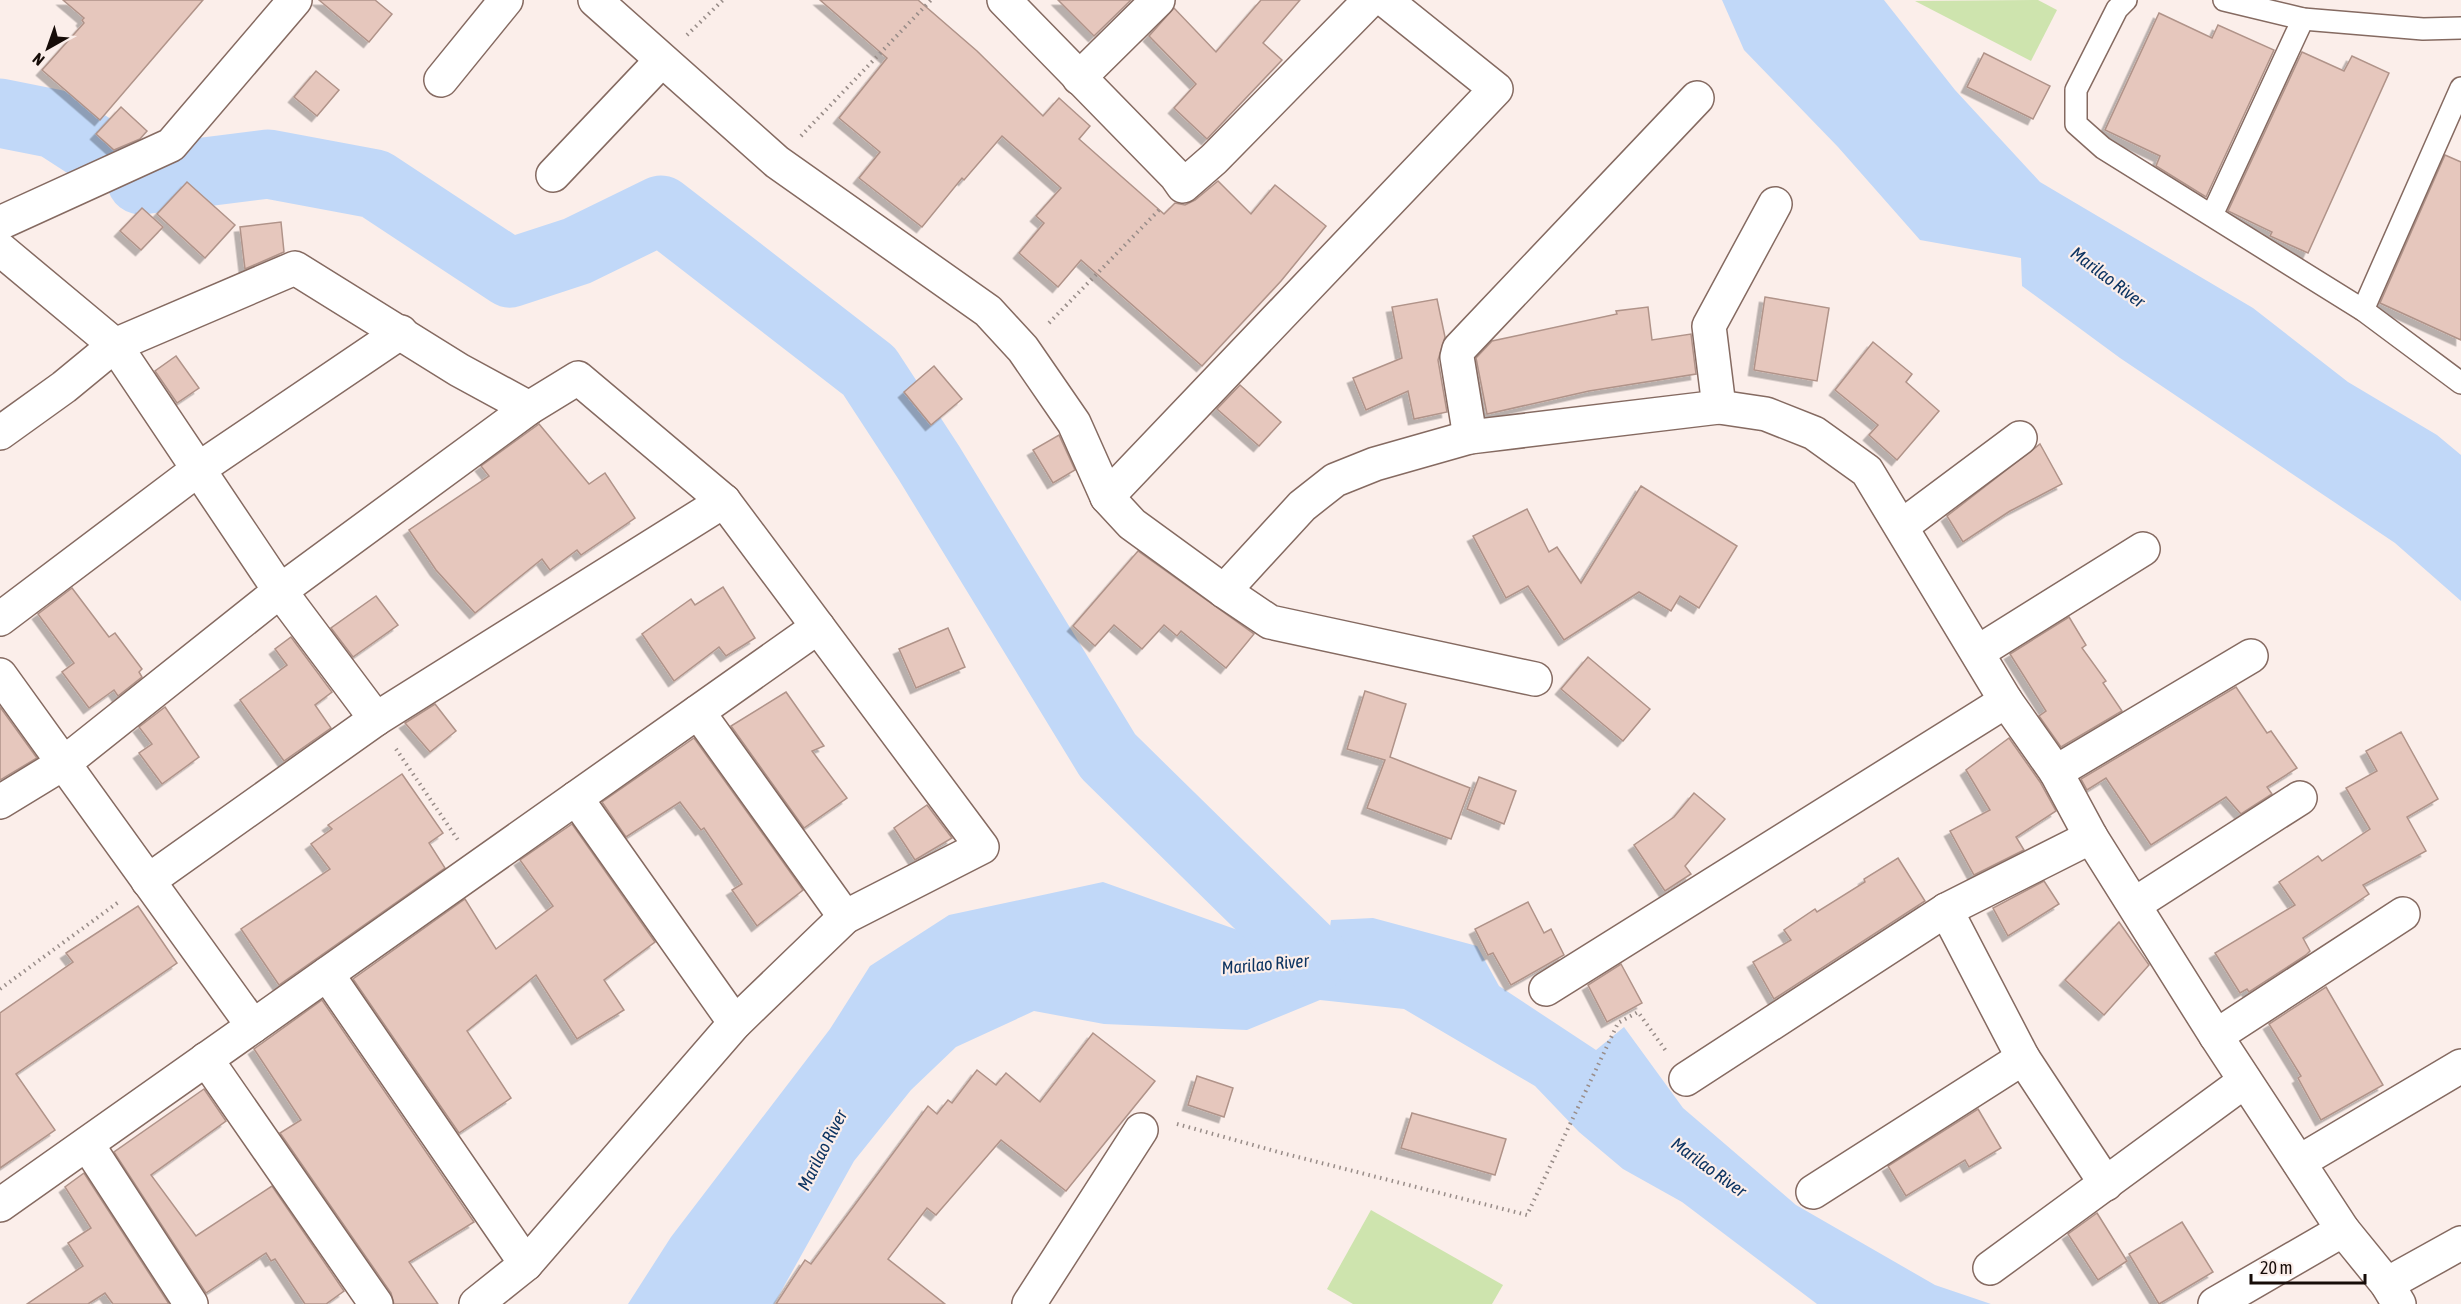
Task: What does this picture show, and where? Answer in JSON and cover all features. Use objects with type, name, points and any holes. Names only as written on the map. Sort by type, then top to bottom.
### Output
[{"type":"street","points":[[0,223],[171,146],[295,0]]},
{"type":"street","points":[[441,80],[506,0]]},
{"type":"street","points":[[596,0],[777,162],[988,311],[1023,349],[1074,423],[1107,497],[1132,524],[1224,591],[1270,622],[1535,679]]},
{"type":"street","points":[[1004,0],[1176,176],[1183,186],[1214,159],[1370,0]]},
{"type":"street","points":[[1079,78],[1158,0]]},
{"type":"street","points":[[1107,497],[1496,89],[1385,0]]},
{"type":"street","points":[[553,175],[662,61]]},
{"type":"street","points":[[1470,437],[1457,357],[1459,349],[1697,98]]},
{"type":"street","points":[[1719,406],[1709,326],[1775,204]]},
{"type":"street","points":[[0,249],[115,345],[200,468],[280,591],[376,719]]},
{"type":"street","points":[[0,433],[64,387],[115,345],[295,267],[459,370],[529,408]]},
{"type":"street","points":[[0,619],[200,468],[401,332]]},
{"type":"street","points":[[0,802],[64,764],[280,591],[529,408],[578,378],[724,501],[982,848],[845,917],[735,1023],[526,1264],[476,1304]]},
{"type":"street","points":[[1224,591],[1302,506],[1335,480],[1375,464],[1470,437],[1719,406],[1766,414],[1814,433],[1867,471],[2006,701],[2056,772],[2091,837],[2216,1036],[2343,1230],[2393,1294],[2461,1242]]},
{"type":"street","points":[[1902,526],[2020,438]]},
{"type":"street","points":[[148,881],[376,719],[724,501]]},
{"type":"street","points":[[1978,652],[2143,549]]},
{"type":"street","points":[[0,1205],[818,627]]},
{"type":"street","points":[[2056,772],[2251,656]]},
{"type":"street","points":[[0,675],[253,1026]]},
{"type":"street","points":[[1546,988],[2006,701]]},
{"type":"street","points":[[698,712],[845,917]]},
{"type":"street","points":[[576,798],[735,1023]]},
{"type":"street","points":[[2135,904],[2300,798]]},
{"type":"street","points":[[1686,1079],[1946,910],[2091,837]]},
{"type":"street","points":[[1946,910],[2023,1058],[2106,1184]]},
{"type":"street","points":[[2216,1036],[2403,914]]},
{"type":"street","points":[[327,974],[526,1264]]},
{"type":"street","points":[[1813,1192],[2023,1058]]},
{"type":"street","points":[[206,1059],[376,1304]]},
{"type":"street","points":[[2299,1162],[2461,1066]]},
{"type":"street","points":[[1990,1268],[2245,1080]]},
{"type":"street","points":[[1029,1304],[1141,1130]]},
{"type":"street","points":[[87,1144],[191,1304]]},
{"type":"street","points":[[2216,1304],[2343,1230]]},
{"type":"lane","points":[[2126,0],[2116,9],[2076,90],[2076,124],[2103,148],[2363,309],[2461,383]]},
{"type":"lane","points":[[2224,0],[2303,19],[2423,29],[2461,28]]},
{"type":"lane","points":[[2212,215],[2303,19]]},
{"type":"lane","points":[[2363,309],[2461,88]]},
{"type":"path","points":[[662,61],[723,0]]},
{"type":"path","points":[[777,162],[931,0]]},
{"type":"path","points":[[1063,308],[1183,186]]},
{"type":"path","points":[[376,719],[477,868]]},
{"type":"path","points":[[0,989],[148,881]]},
{"type":"path","points":[[1141,1130],[1159,1119],[1282,1153],[1527,1215],[1618,1023],[1638,1012],[1686,1079]]},
{"type":"green space","points":[[2038,0],[2057,10],[2031,61],[1915,1]]},
{"type":"green space","points":[[1371,1210],[1503,1285],[1492,1304],[1353,1304],[1327,1289]]},
{"type":"water","name":"Marilao River","points":[[1722,0],[1884,0],[1955,90],[2040,182],[2253,308],[2348,382],[2437,435],[2461,455],[2461,601],[2395,543],[2120,358],[2022,286],[2021,258],[1920,240],[1838,147],[1744,50]]},
{"type":"water","name":"Marilao River","points":[[1103,882],[1325,961],[1331,920],[1373,918],[1477,946],[1499,986],[1596,1050],[1624,1027],[1683,1108],[1796,1205],[1935,1285],[1991,1304],[1817,1304],[1682,1202],[1623,1169],[1579,1132],[1535,1086],[1404,1009],[1320,1000],[1247,1030],[1104,1024],[1034,1011],[956,1047],[911,1090],[854,1161],[774,1304],[628,1304],[671,1237],[830,1029],[870,966],[949,915]]},
{"type":"building","points":[[63,0],[203,0],[100,120],[42,70],[84,23],[82,20],[84,18]]},
{"type":"building","points":[[319,0],[375,0],[392,14],[369,42]]},
{"type":"building","points":[[820,0],[918,0],[977,51],[1043,116],[1059,98],[1090,126],[1079,139],[1164,214],[1175,203],[1185,205],[1195,200],[1218,181],[1251,214],[1275,185],[1326,226],[1281,281],[1202,366],[1081,260],[1058,287],[1019,253],[1044,223],[1036,216],[1061,188],[1002,136],[964,180],[962,178],[922,227],[859,178],[880,152],[839,118],[887,58]]},
{"type":"building","points":[[1058,0],[1131,0],[1094,36]]},
{"type":"building","points":[[1261,0],[1300,0],[1263,43],[1282,60],[1207,139],[1174,108],[1196,84],[1149,36],[1174,8],[1216,52]]},
{"type":"building","points":[[2159,13],[2212,38],[2218,25],[2274,50],[2206,197],[2156,166],[2160,156],[2105,130]]},
{"type":"building","points":[[2302,52],[2344,71],[2352,56],[2389,73],[2308,253],[2270,236],[2272,232],[2228,211]]},
{"type":"building","points":[[1984,53],[2050,86],[2033,119],[1967,87]]},
{"type":"building","points":[[316,71],[339,90],[317,116],[294,97]]},
{"type":"building","points":[[121,107],[147,131],[140,139],[114,150],[96,134]]},
{"type":"building","points":[[2445,155],[2461,162],[2461,340],[2380,303]]},
{"type":"building","points":[[187,182],[235,225],[205,258],[157,214]]},
{"type":"building","points":[[142,208],[163,227],[141,250],[120,231]]},
{"type":"building","points":[[281,222],[284,252],[245,269],[240,227]]},
{"type":"building","points":[[1765,297],[1829,308],[1817,381],[1754,370]]},
{"type":"building","points":[[1437,299],[1445,337],[1438,360],[1447,412],[1414,419],[1408,391],[1366,410],[1353,378],[1402,358],[1392,307]]},
{"type":"building","points":[[1648,307],[1652,340],[1691,334],[1696,374],[1589,391],[1487,414],[1476,358],[1492,341],[1617,314],[1616,311]]},
{"type":"building","points":[[1873,342],[1912,374],[1906,382],[1939,411],[1897,460],[1869,435],[1878,425],[1835,390]]},
{"type":"building","points":[[176,356],[199,388],[177,403],[155,371]]},
{"type":"building","points":[[934,366],[962,399],[931,425],[904,392]]},
{"type":"building","points":[[1240,385],[1281,422],[1259,446],[1217,409]]},
{"type":"building","points":[[539,424],[589,484],[605,473],[635,518],[581,555],[577,550],[550,570],[542,559],[475,613],[436,570],[409,530],[489,476],[481,466]]},
{"type":"building","points":[[1059,435],[1075,470],[1053,483],[1033,450]]},
{"type":"building","points":[[2040,444],[2062,484],[2010,511],[1963,542],[1947,516]]},
{"type":"building","points":[[1641,486],[1737,546],[1699,608],[1680,596],[1671,611],[1639,592],[1564,640],[1528,586],[1506,598],[1473,536],[1527,509],[1549,552],[1557,547],[1581,583]]},
{"type":"building","points":[[1138,551],[1254,634],[1226,668],[1181,631],[1177,636],[1164,625],[1142,649],[1114,625],[1095,646],[1073,626]]},
{"type":"building","points":[[723,587],[755,638],[726,656],[719,647],[674,681],[642,634],[691,599],[695,605]]},
{"type":"building","points":[[72,588],[109,637],[115,633],[142,669],[139,672],[142,677],[118,696],[114,690],[89,708],[62,672],[74,663],[38,614]]},
{"type":"building","points":[[376,596],[398,625],[353,657],[331,628]]},
{"type":"building","points":[[2069,617],[2086,645],[2082,648],[2106,681],[2103,683],[2122,711],[2061,747],[2039,716],[2046,711],[2010,654]]},
{"type":"building","points":[[948,628],[965,667],[916,688],[899,649]]},
{"type":"building","points":[[291,637],[332,692],[315,705],[331,728],[284,761],[240,700],[287,665],[275,649]]},
{"type":"building","points":[[1588,657],[1650,709],[1623,741],[1561,689]]},
{"type":"building","points":[[2236,687],[2267,733],[2271,731],[2297,768],[2267,787],[2272,794],[2241,814],[2226,797],[2151,845],[2106,778],[2087,790],[2081,779]]},
{"type":"building","points":[[1365,691],[1406,704],[1390,757],[1470,788],[1451,839],[1367,808],[1385,760],[1347,749]]},
{"type":"building","points":[[786,692],[824,746],[812,751],[847,798],[804,828],[731,726]]},
{"type":"building","points":[[435,704],[456,731],[430,752],[405,723]]},
{"type":"building","points":[[0,707],[37,758],[0,780]]},
{"type":"building","points":[[165,707],[199,757],[162,784],[139,753],[152,744],[139,727]]},
{"type":"building","points":[[2401,732],[2438,799],[2407,817],[2426,851],[2363,885],[2369,894],[2303,938],[2310,951],[2306,955],[2249,992],[2247,989],[2240,993],[2215,953],[2295,905],[2279,882],[2318,856],[2322,861],[2370,829],[2346,788],[2377,771],[2366,751]]},
{"type":"building","points":[[694,738],[803,890],[757,926],[732,890],[742,884],[704,828],[701,830],[680,802],[626,837],[602,802]]},
{"type":"building","points":[[2009,738],[2040,782],[2056,811],[2016,837],[2024,850],[1974,875],[1950,831],[1990,810],[1966,770]]},
{"type":"building","points":[[402,774],[443,833],[429,843],[445,868],[279,985],[241,929],[330,869],[311,844],[332,829],[328,825]]},
{"type":"building","points":[[1479,777],[1516,791],[1504,824],[1467,809]]},
{"type":"building","points":[[1694,793],[1725,819],[1685,866],[1691,874],[1665,891],[1634,845],[1674,817]]},
{"type":"building","points":[[927,805],[952,838],[915,860],[894,828]]},
{"type":"building","points":[[572,824],[655,942],[604,980],[624,1010],[577,1039],[536,975],[467,1031],[511,1098],[459,1133],[353,979],[465,899],[496,949],[553,906],[520,860]]},
{"type":"building","points":[[1898,858],[1925,901],[1774,999],[1753,962],[1791,940],[1784,930],[1815,909],[1817,912],[1865,882],[1864,879]]},
{"type":"building","points":[[2044,881],[2059,904],[2008,936],[1993,908]]},
{"type":"building","points":[[1528,902],[1544,933],[1551,929],[1564,955],[1511,985],[1493,953],[1488,955],[1475,929]]},
{"type":"building","points":[[138,906],[177,963],[16,1074],[55,1130],[0,1168],[0,1013],[73,962],[66,953]]},
{"type":"building","points":[[2119,922],[2149,965],[2104,1015],[2065,980]]},
{"type":"building","points":[[1621,964],[1642,1003],[1607,1022],[1588,985]]},
{"type":"building","points":[[2326,987],[2383,1085],[2321,1120],[2298,1078],[2301,1076],[2269,1024]]},
{"type":"building","points":[[322,1000],[474,1222],[409,1262],[438,1304],[394,1304],[391,1293],[280,1133],[301,1120],[254,1049]]},
{"type":"building","points":[[1093,1033],[1155,1081],[1066,1191],[1001,1140],[936,1215],[927,1208],[888,1259],[945,1304],[776,1304],[805,1260],[811,1264],[928,1106],[937,1114],[948,1100],[952,1103],[977,1070],[996,1085],[1006,1073],[1040,1102]]},
{"type":"building","points":[[1197,1076],[1233,1088],[1224,1117],[1188,1105]]},
{"type":"building","points":[[204,1089],[226,1121],[151,1175],[196,1236],[272,1186],[344,1291],[326,1304],[305,1304],[275,1259],[271,1261],[266,1253],[206,1293],[114,1152]]},
{"type":"building","points":[[1978,1109],[2001,1148],[1969,1167],[1965,1160],[1906,1196],[1888,1166]]},
{"type":"building","points":[[1412,1113],[1506,1139],[1495,1175],[1401,1148]]},
{"type":"building","points":[[84,1173],[169,1304],[113,1304],[105,1293],[88,1304],[27,1304],[83,1266],[68,1243],[91,1228],[65,1187]]},
{"type":"building","points":[[2097,1213],[2127,1261],[2098,1280],[2068,1234]]},
{"type":"building","points":[[2182,1222],[2213,1272],[2159,1304],[2129,1254]]},
{"type":"waterway","points":[[0,113],[55,124],[103,155]]},
{"type":"waterway","name":"Marilao River","points":[[141,180],[268,164],[375,184],[510,273],[577,251],[661,210],[869,371],[929,463],[1108,756],[1314,958]]}]
